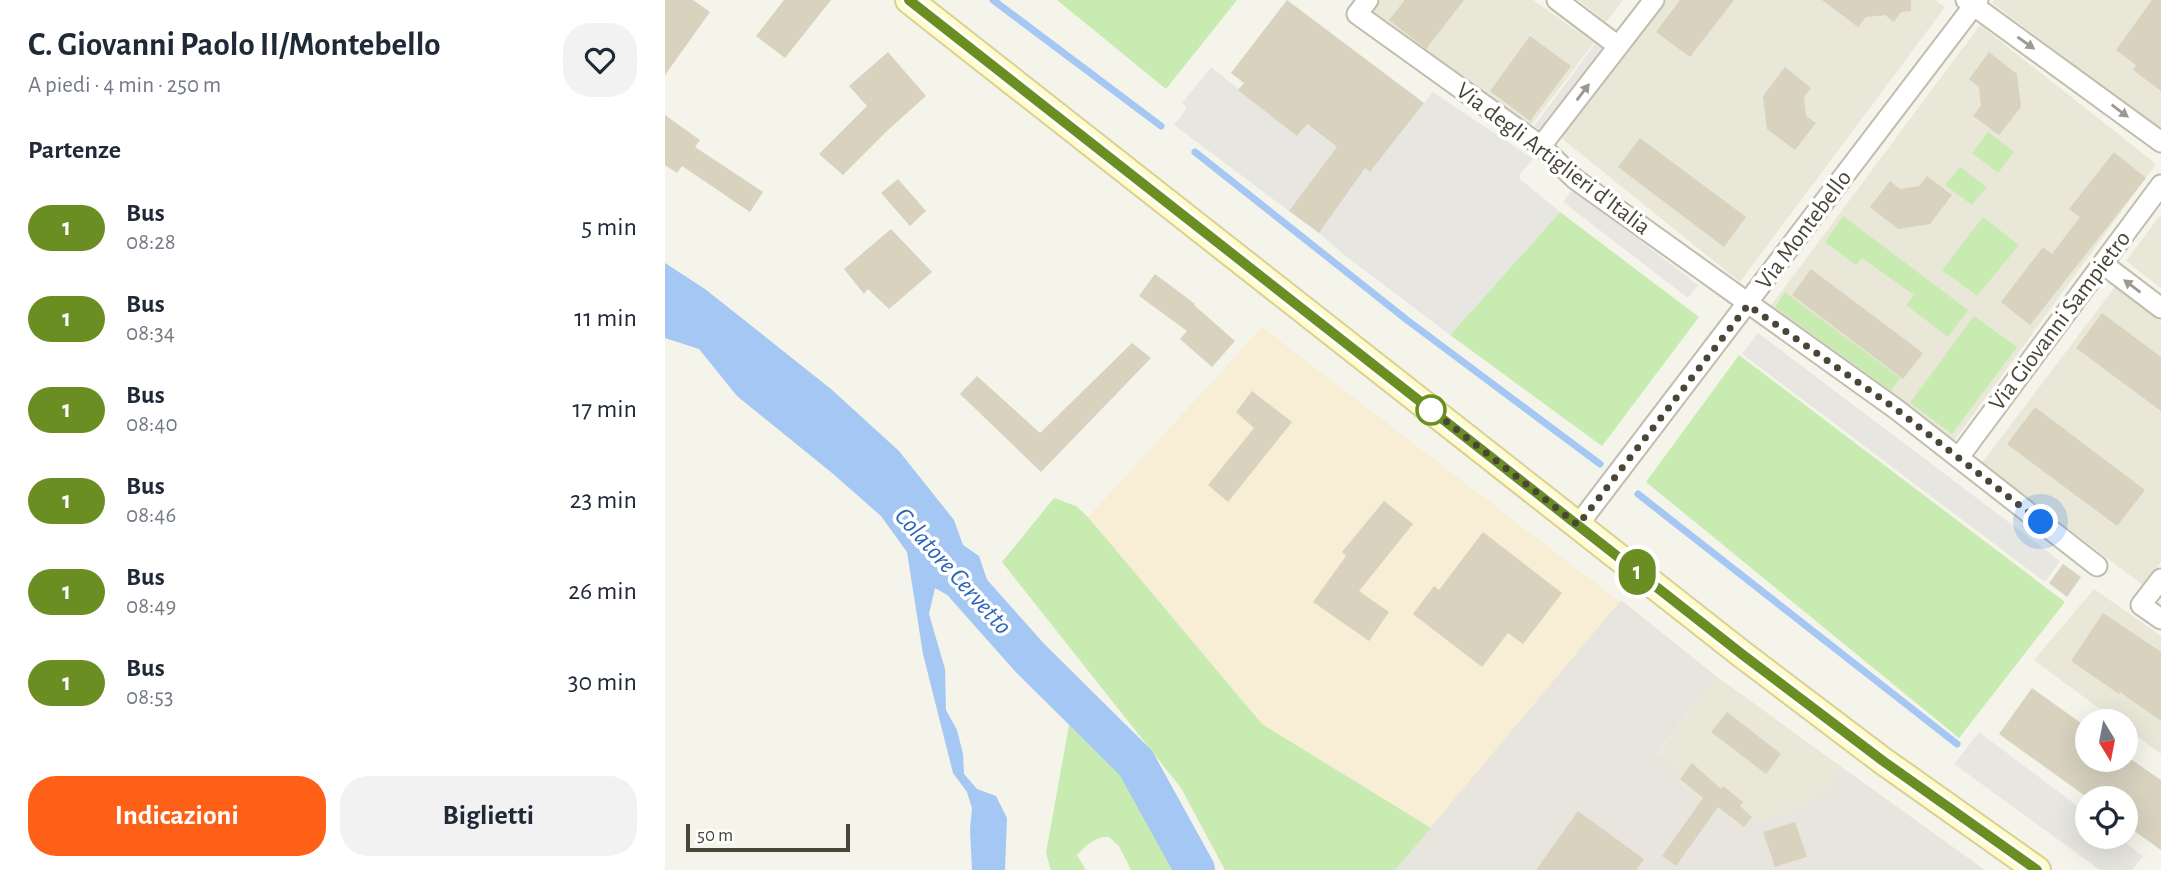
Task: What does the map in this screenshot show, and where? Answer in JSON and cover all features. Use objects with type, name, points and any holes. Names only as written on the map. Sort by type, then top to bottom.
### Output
[{"type":"main road","points":[[909,0],[1743,655],[1856,741],[2037,870]]},
{"type":"street","points":[[1557,0],[1618,46]]},
{"type":"street","points":[[1541,146],[1654,0]]},
{"type":"street","name":"Via Montebello","points":[[1578,525],[1748,305],[1973,2]]},
{"type":"street","points":[[1973,2],[2161,142]]},
{"type":"street","name":"Via degli Artiglieri d'Italia","points":[[1362,7],[1541,146],[1574,179],[1896,409],[2097,566]]},
{"type":"street","name":"Via Giovanni Sampietro","points":[[1959,457],[2161,185]]},
{"type":"street","points":[[2103,264],[2161,307]]},
{"type":"street","points":[[2161,579],[2141,605],[2161,620]]},
{"type":"shaded area","points":[[1380,0],[1533,0],[1594,43],[1529,128],[1370,11]]},
{"type":"shaded area","points":[[1578,0],[1623,0],[1606,22]]},
{"type":"shaded area","points":[[1662,0],[1935,0],[1945,7],[1740,282],[1560,137]]},
{"type":"shaded area","points":[[1994,0],[2161,0],[2161,130],[1992,3]]},
{"type":"shaded area","points":[[1980,25],[2156,164],[1954,441],[1770,307]]},
{"type":"shaded area","points":[[1595,44],[1605,51],[1544,133],[1534,126]]},
{"type":"shaded area","points":[[1211,67],[1297,135],[1306,124],[1370,172],[1433,92],[1533,159],[1520,174],[1520,179],[1560,212],[1450,335],[1319,233],[1347,193],[1289,211],[1174,125],[1187,108],[1182,103]]},
{"type":"shaded area","points":[[1573,189],[1698,285],[1688,298],[1563,202]]},
{"type":"shaded area","points":[[2161,214],[2161,288],[2126,261]]},
{"type":"shaded area","points":[[2115,287],[2161,322],[2161,562],[2144,586],[1982,463]]},
{"type":"shaded area","points":[[1262,327],[1620,602],[1431,828],[1262,724],[1088,517]]},
{"type":"shaded area","points":[[1758,333],[2060,561],[2045,582],[1742,354]]},
{"type":"shaded area","points":[[2094,589],[2161,636],[2161,754],[2139,738],[2139,709],[2100,709],[2034,660]]},
{"type":"shaded area","points":[[1621,600],[1716,676],[1657,755],[1681,771],[1675,781],[1734,822],[1765,820],[1801,808],[1827,789],[1843,768],[1985,870],[1395,870]]},
{"type":"shaded area","points":[[1716,676],[1843,768],[1827,789],[1801,808],[1765,820],[1734,822],[1675,781],[1657,756]]},
{"type":"shaded area","points":[[1979,732],[2075,804],[2075,849],[2134,849],[2143,856],[2132,870],[2100,870],[1954,764]]},
{"type":"green space","points":[[1057,0],[1237,0],[1166,89]]},
{"type":"green space","points":[[1988,132],[2014,152],[1998,173],[1972,153]]},
{"type":"green space","points":[[1960,167],[1987,187],[1972,205],[1945,185]]},
{"type":"green space","points":[[1560,212],[1699,317],[1602,446],[1450,335]]},
{"type":"green space","points":[[1843,216],[1968,310],[1948,337],[1906,305],[1914,295],[1862,258],[1856,265],[1825,242]]},
{"type":"green space","points":[[1983,217],[2019,245],[1977,296],[1942,270]]},
{"type":"green space","points":[[1785,292],[1900,378],[1891,391],[1775,307]]},
{"type":"green space","points":[[1974,316],[2017,347],[1952,434],[1910,403]]},
{"type":"green space","points":[[1739,355],[2065,602],[1959,738],[1646,482]]},
{"type":"green space","points":[[1054,498],[1076,506],[1088,517],[1262,724],[1431,828],[1395,870],[1225,870],[1181,788],[1002,562]]},
{"type":"green space","points":[[1070,719],[1129,785],[1175,870],[1131,870],[1119,846],[1109,837],[1091,842],[1077,855],[1086,870],[1051,870],[1046,853]]},
{"type":"water","points":[[665,263],[705,289],[831,389],[899,451],[954,520],[963,545],[979,556],[1003,627],[935,588],[929,614],[945,669],[946,710],[957,730],[963,754],[964,774],[977,789],[996,796],[1007,818],[1005,870],[972,870],[972,808],[967,792],[953,773],[923,654],[907,552],[881,516],[737,396],[699,349],[665,338]]},
{"type":"building","points":[[665,0],[693,0],[710,12],[665,75]]},
{"type":"building","points":[[784,0],[831,0],[785,58],[756,36]]},
{"type":"building","points":[[1287,0],[1424,103],[1370,172],[1365,168],[1319,233],[1289,211],[1337,147],[1307,124],[1297,136],[1238,90],[1244,83],[1231,73]]},
{"type":"building","points":[[1405,0],[1464,0],[1426,49],[1389,20]]},
{"type":"building","points":[[1680,0],[1734,0],[1690,57],[1656,32]]},
{"type":"building","points":[[1822,0],[1911,0],[1911,11],[1901,12],[1894,22],[1885,15],[1866,17],[1858,27]]},
{"type":"building","points":[[2152,0],[2161,0],[2161,91],[2133,70],[2136,65],[2116,50]]},
{"type":"building","points":[[1530,36],[1571,66],[1530,121],[1490,91]]},
{"type":"building","points":[[888,52],[926,96],[843,175],[819,154],[867,106],[849,86]]},
{"type":"building","points":[[1989,52],[2017,74],[2021,107],[1999,135],[1973,116],[1981,106],[1979,87],[1969,79]]},
{"type":"building","points":[[1785,67],[1811,88],[1804,97],[1806,116],[1816,123],[1795,150],[1767,129],[1763,96]]},
{"type":"building","points":[[665,115],[700,140],[695,147],[763,192],[750,212],[682,166],[677,173],[665,165]]},
{"type":"building","points":[[1640,138],[1746,217],[1724,247],[1618,167]]},
{"type":"building","points":[[2114,152],[2146,178],[2030,325],[2001,302],[2043,247],[2052,254],[2080,217],[2069,209]]},
{"type":"building","points":[[1927,176],[1952,195],[1930,224],[1898,229],[1870,207],[1890,181],[1900,189],[1919,186]]},
{"type":"building","points":[[898,179],[926,211],[910,226],[881,193]]},
{"type":"building","points":[[891,229],[932,272],[889,309],[868,289],[864,294],[844,269]]},
{"type":"building","points":[[1811,269],[1923,353],[1903,379],[1792,295]]},
{"type":"building","points":[[1155,274],[1195,304],[1235,341],[1212,367],[1180,339],[1187,331],[1139,296]]},
{"type":"building","points":[[2102,313],[2161,357],[2161,411],[2076,348]]},
{"type":"building","points":[[1132,343],[1151,358],[1041,472],[960,394],[977,376],[1040,433]]},
{"type":"building","points":[[1252,391],[1292,422],[1228,502],[1208,485],[1254,428],[1236,412]]},
{"type":"building","points":[[2035,407],[2145,490],[2117,526],[2007,444]]},
{"type":"building","points":[[1384,501],[1413,524],[1359,591],[1389,612],[1369,641],[1313,602],[1346,556],[1342,552]]},
{"type":"building","points":[[1483,532],[1562,593],[1523,644],[1508,633],[1482,667],[1413,614],[1434,586],[1439,590]]},
{"type":"building","points":[[2063,564],[2081,577],[2067,597],[2049,583]]},
{"type":"building","points":[[2103,613],[2161,652],[2161,721],[2071,661]]},
{"type":"building","points":[[2032,688],[2075,719],[2075,772],[2139,772],[2139,765],[2161,780],[2161,850],[2138,834],[2138,786],[2075,786],[2075,789],[1999,734]]},
{"type":"building","points":[[1727,712],[1781,754],[1766,774],[1711,732]]},
{"type":"building","points":[[1692,763],[1721,789],[1723,786],[1743,802],[1740,806],[1752,817],[1744,827],[1718,807],[1676,866],[1662,856],[1703,798],[1680,779]]},
{"type":"building","points":[[1578,811],[1644,859],[1636,870],[1536,870]]},
{"type":"building","points":[[1795,822],[1807,857],[1775,867],[1763,832]]},
{"type":"waterway","points":[[993,0],[1161,126]]},
{"type":"waterway","points":[[1195,152],[1407,320],[1600,464]]},
{"type":"waterway","points":[[1638,494],[1957,744]]},
{"type":"waterway","name":"Colatore Cervetto","points":[[966,586],[1030,658],[1136,763],[1195,870]]},
{"type":"bus line","name":"1","points":[[909,0],[1743,655],[1883,761],[2037,870]]},
{"type":"route","points":[[1431,410],[1429,408],[1578,525],[1748,305],[1896,409],[2041,522]]}]
